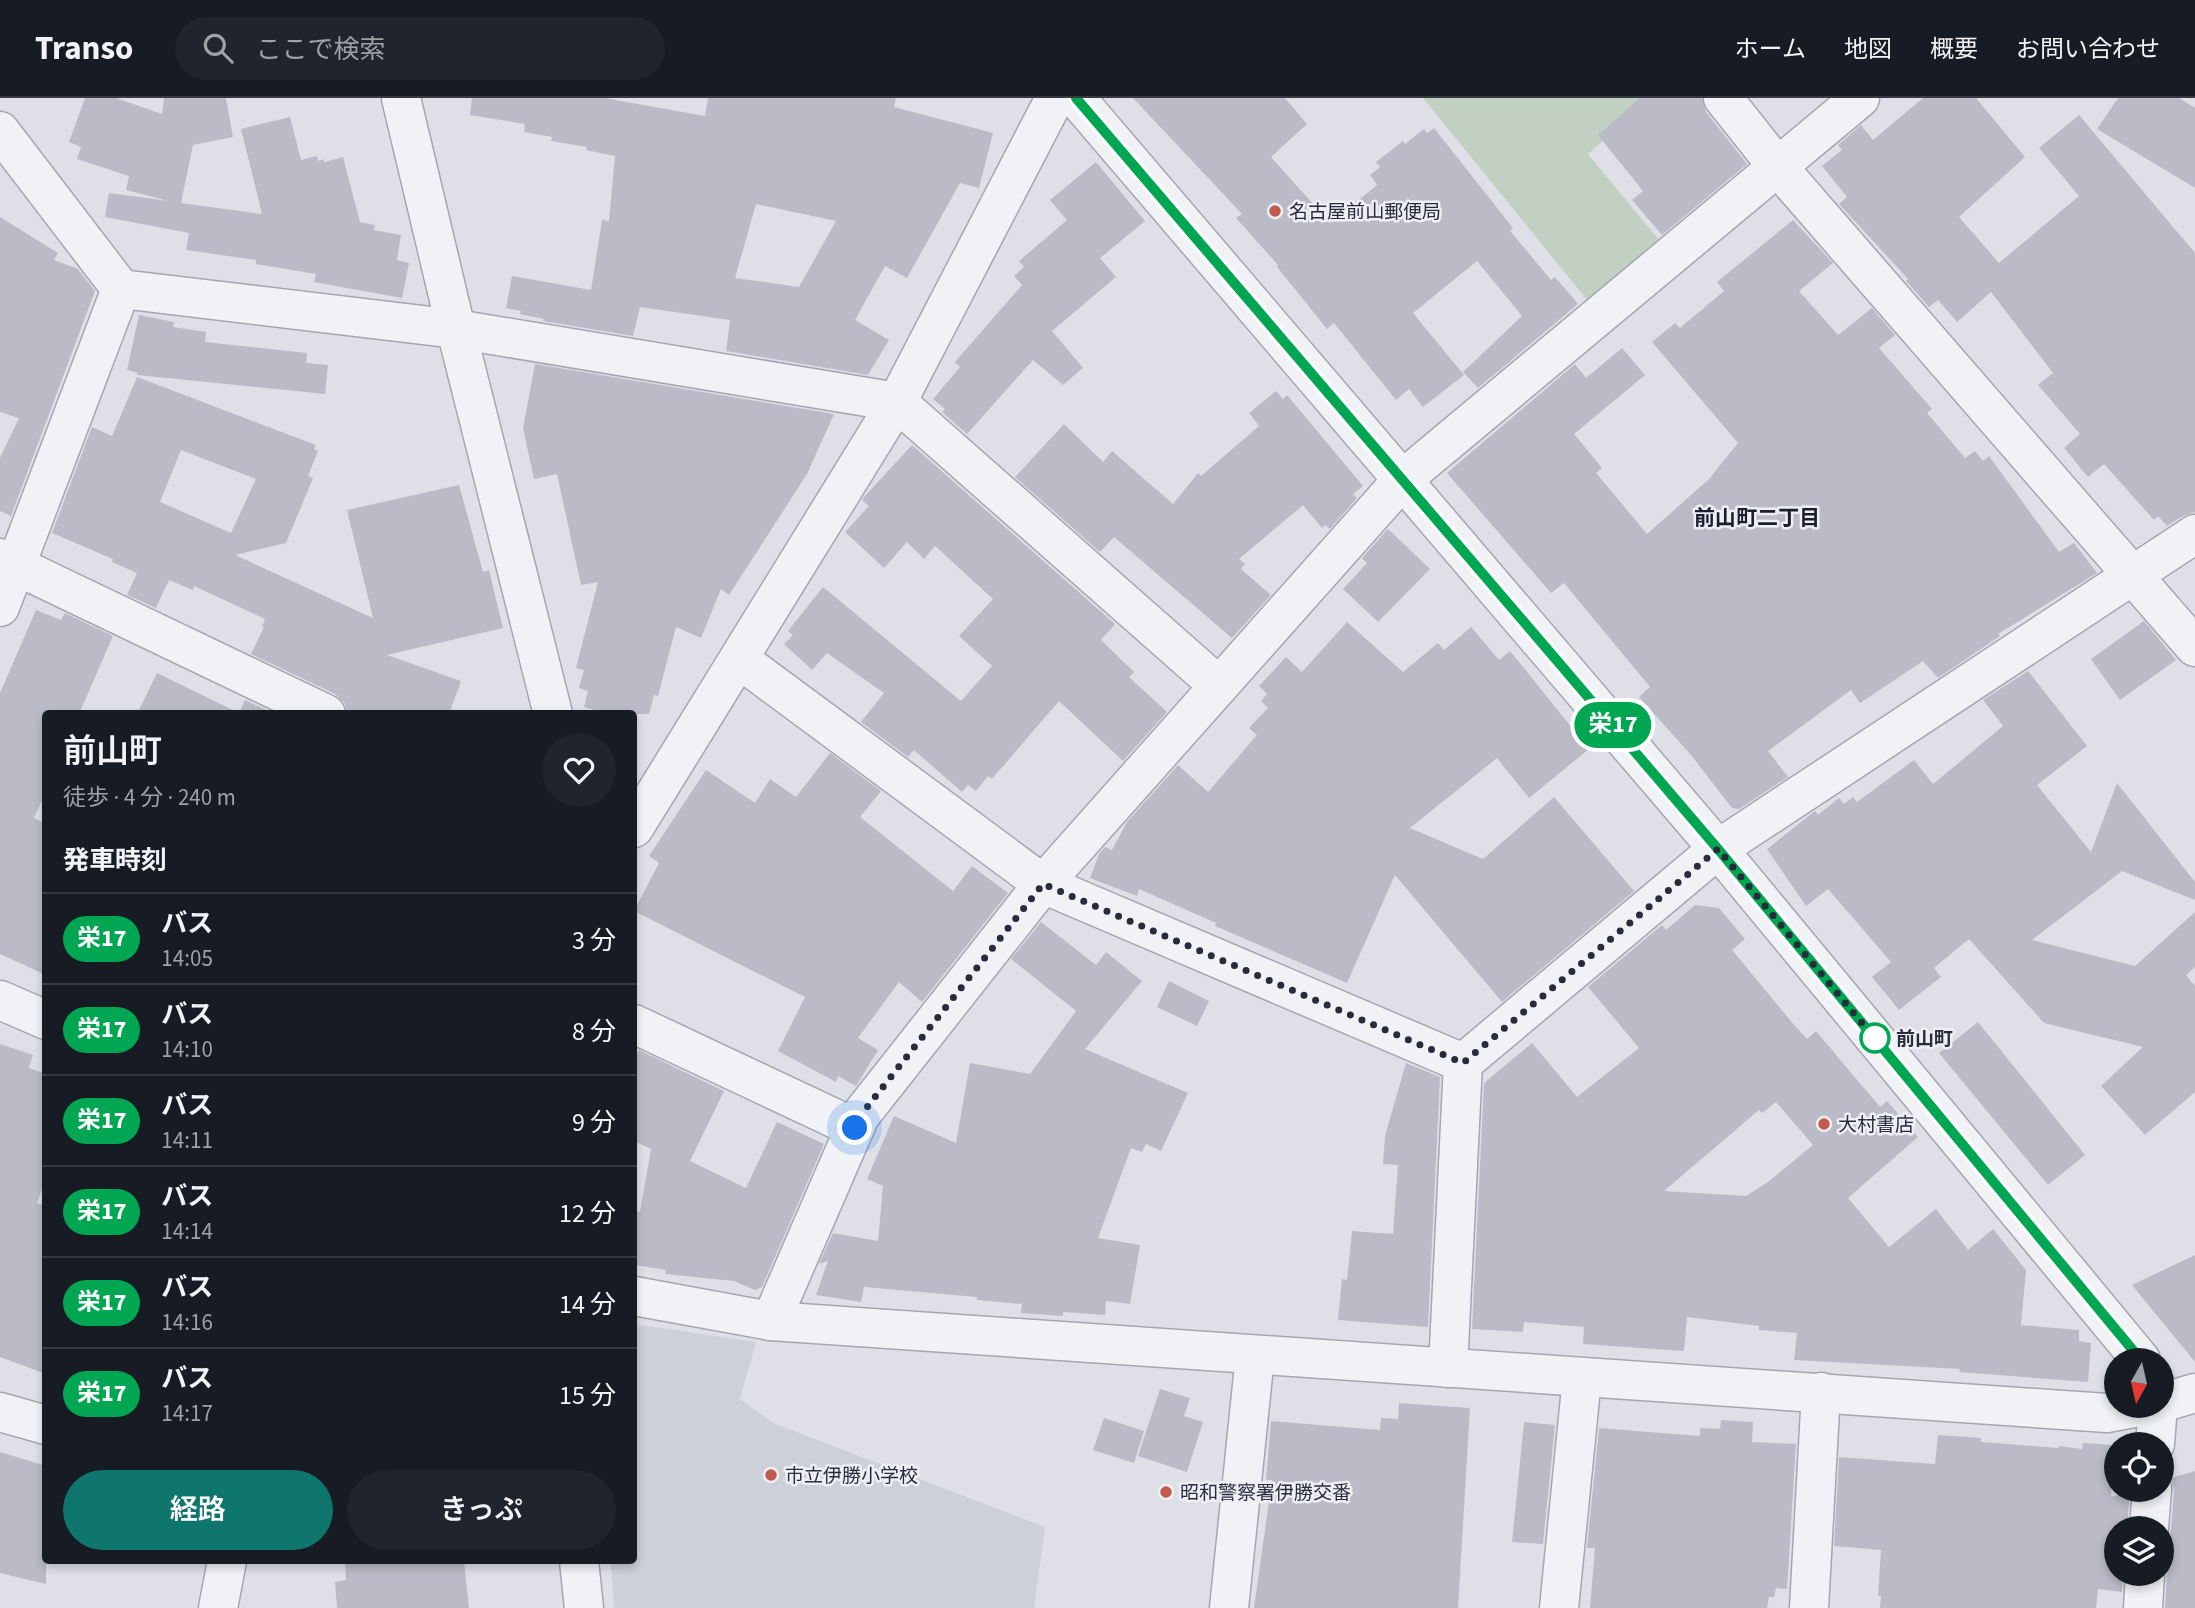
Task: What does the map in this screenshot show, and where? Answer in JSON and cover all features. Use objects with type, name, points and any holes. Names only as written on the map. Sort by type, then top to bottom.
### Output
[{"type":"street","points":[[401,98],[552,710]]},
{"type":"street","points":[[637,823],[897,402],[1055,98]]},
{"type":"street","points":[[1076,98],[1718,849],[2131,1348]]},
{"type":"street","points":[[1723,98],[1777,166],[2195,648]]},
{"type":"street","points":[[771,1321],[860,1116],[1043,884],[1403,479],[1860,98]]},
{"type":"street","points":[[0,131],[121,289],[456,329],[897,402],[1219,686]]},
{"type":"street","points":[[0,607],[8,562],[121,289]]},
{"type":"street","points":[[1448,1368],[1463,1063],[1718,849],[2195,534]]},
{"type":"street","points":[[8,562],[318,710]]},
{"type":"street","points":[[739,659],[1043,884],[1463,1063]]},
{"type":"street","points":[[0,1000],[42,1018]]},
{"type":"street","points":[[637,1025],[855,1128]]},
{"type":"street","points":[[637,1297],[771,1321],[2104,1413]]},
{"type":"street","points":[[1229,1608],[1255,1356]]},
{"type":"street","points":[[1559,1608],[1582,1378]]},
{"type":"street","points":[[1809,1608],[1821,1392]]},
{"type":"street","points":[[2174,1400],[2195,1393]]},
{"type":"street","points":[[0,1412],[42,1424]]},
{"type":"street","points":[[218,1608],[226,1564]]},
{"type":"street","points":[[579,1564],[584,1608]]},
{"type":"street","points":[[2143,1608],[2144,1586]]},
{"type":"shaded area","name":"市立伊勝小学校","points":[[637,1324],[756,1342],[740,1399],[773,1423],[1045,1527],[1034,1608],[614,1608],[611,1564],[637,1564]]},
{"type":"green space","points":[[1423,98],[1651,98],[1588,154],[1668,251],[1592,306]]},
{"type":"building","points":[[85,98],[116,98],[162,114],[164,98],[226,98],[233,137],[193,145],[181,203],[262,214],[241,129],[290,117],[301,160],[317,156],[318,161],[324,159],[324,162],[343,157],[360,222],[375,225],[374,230],[401,235],[397,260],[409,263],[402,298],[314,282],[316,274],[256,264],[256,260],[186,250],[189,233],[105,217],[109,193],[169,201],[126,190],[129,176],[77,159],[81,147],[69,142]]},
{"type":"building","points":[[472,98],[604,98],[705,116],[708,98],[896,98],[894,107],[993,133],[979,188],[960,183],[907,278],[885,266],[855,320],[889,340],[868,375],[726,351],[730,320],[640,307],[633,336],[543,321],[544,319],[506,308],[512,276],[591,290],[602,220],[609,221],[615,156],[586,150],[587,147],[551,141],[552,137],[524,132],[525,124],[470,115]],"holes":[[[756,204],[836,221],[799,287],[735,278]]]},
{"type":"building","points":[[1133,98],[1285,98],[1307,124],[1271,157],[1330,223],[1377,185],[1370,175],[1380,167],[1376,162],[1403,141],[1405,144],[1424,129],[1427,133],[1434,128],[1513,228],[1510,231],[1551,280],[1555,277],[1578,304],[1478,388],[1463,372],[1522,316],[1477,261],[1413,313],[1464,375],[1423,407],[1409,389],[1396,400],[1334,323],[1327,329],[1278,265],[1236,218],[1242,214]]},
{"type":"building","points":[[1640,98],[1702,98],[1706,112],[1747,164],[1662,235],[1632,200],[1643,191],[1598,135]]},
{"type":"building","points":[[1923,98],[1976,98],[2025,157],[1959,217],[1999,263],[2079,196],[2039,148],[2079,115],[2195,253],[2195,512],[2167,526],[2158,516],[2154,520],[2104,464],[2088,477],[2064,448],[2080,434],[2038,385],[2053,373],[1991,292],[1957,322],[1938,300],[1929,307],[1906,281],[1908,279],[1839,204],[1847,197],[1822,166],[1842,150],[1838,145],[1861,125],[1873,140]]},
{"type":"building","points":[[2118,98],[2179,98],[2195,108],[2195,188],[2097,129]]},
{"type":"building","points":[[1096,162],[1145,221],[1100,258],[1116,277],[1052,331],[1083,368],[1063,385],[1033,360],[967,434],[942,412],[945,409],[933,399],[960,367],[955,362],[1022,285],[1014,276],[1024,267],[1019,261],[1067,220],[1050,200]]},
{"type":"building","points":[[0,217],[58,253],[54,260],[78,269],[95,291],[11,516],[0,511],[0,458],[19,418],[0,412]]},
{"type":"building","points":[[1793,220],[1833,263],[1799,291],[1838,335],[1872,308],[1895,335],[1879,348],[1932,409],[1927,413],[1965,458],[1975,451],[1983,461],[1989,456],[2059,552],[2074,543],[2097,573],[1998,634],[2000,636],[1938,678],[1923,661],[1860,703],[1851,690],[1768,751],[1788,777],[1739,809],[1732,808],[1691,755],[1639,697],[1650,687],[1564,583],[1551,593],[1447,473],[1575,364],[1586,378],[1622,348],[1645,375],[1574,434],[1602,468],[1596,473],[1647,534],[1709,479],[1738,443],[1652,342],[1675,323],[1680,328],[1724,291],[1717,282]]},
{"type":"building","points":[[139,315],[174,322],[173,327],[206,332],[205,342],[307,353],[306,363],[328,365],[325,394],[137,375],[138,373],[127,370]]},
{"type":"building","points":[[535,364],[834,414],[807,474],[729,595],[721,589],[701,638],[676,627],[658,696],[654,695],[649,714],[637,714],[637,710],[595,710],[584,707],[588,691],[579,688],[584,670],[576,668],[598,582],[581,585],[557,474],[534,479],[523,428]]},
{"type":"building","points":[[137,377],[316,445],[314,449],[318,451],[308,476],[313,478],[286,543],[235,555],[373,618],[347,510],[459,485],[483,572],[489,570],[503,628],[387,655],[461,681],[450,710],[347,710],[344,702],[335,694],[251,654],[265,619],[194,586],[193,590],[169,580],[156,608],[127,595],[137,573],[112,562],[113,559],[52,533],[92,427],[112,436]],"holes":[[[181,450],[256,479],[231,533],[160,502]]]},
{"type":"building","points":[[1276,391],[1283,399],[1287,395],[1363,486],[1353,494],[1357,498],[1330,529],[1325,525],[1322,528],[1303,505],[1239,559],[1245,564],[1241,569],[1271,595],[1232,638],[1114,537],[1100,552],[1015,477],[1064,424],[1103,462],[1112,451],[1173,504],[1198,473],[1201,476],[1259,426],[1249,413]]},
{"type":"building","points":[[912,445],[1115,624],[1101,640],[1134,672],[1129,677],[1167,712],[1123,761],[1059,701],[992,779],[988,776],[976,791],[968,785],[962,792],[914,750],[908,757],[861,722],[884,693],[827,653],[812,670],[784,644],[793,635],[788,631],[823,587],[961,701],[992,666],[959,636],[993,599],[935,546],[924,559],[907,542],[884,568],[845,532],[869,506],[862,500],[864,497]]},
{"type":"building","points":[[1388,529],[1430,569],[1378,622],[1343,589],[1367,563],[1362,558]]},
{"type":"building","points":[[36,610],[61,620],[65,613],[113,636],[81,710],[42,710],[42,800],[34,818],[42,822],[42,973],[0,954],[0,693]]},
{"type":"building","points":[[2144,621],[2176,660],[2120,700],[2091,659]]},
{"type":"building","points":[[1347,622],[1403,672],[1438,643],[1444,650],[1471,627],[1499,660],[1510,651],[1589,749],[1529,798],[1497,758],[1410,828],[1483,859],[1554,797],[1634,891],[1502,1002],[1395,875],[1347,983],[1215,926],[1216,923],[1139,889],[1137,896],[1090,878],[1099,854],[1105,847],[1112,850],[1127,822],[1178,765],[1208,792],[1257,735],[1249,728],[1268,708],[1261,701],[1267,694],[1259,686],[1286,657],[1302,672]]},
{"type":"building","points":[[2028,671],[2087,746],[2037,785],[2091,852],[2117,783],[2195,882],[2195,900],[2122,871],[2032,940],[2135,966],[2195,912],[2195,967],[2186,975],[2195,986],[2195,1092],[2145,1135],[2101,1086],[2143,1047],[2044,1023],[1969,939],[1934,968],[1941,977],[1899,1010],[1872,977],[1891,962],[1828,889],[1806,906],[1767,849],[1815,811],[1818,815],[1839,798],[1844,804],[1853,797],[1857,802],[1914,760],[1933,784],[2003,726],[1983,700]]},
{"type":"building","points":[[157,673],[233,710],[139,710]]},
{"type":"building","points":[[245,700],[266,710],[240,710]]},
{"type":"building","points":[[830,753],[881,791],[860,817],[953,891],[972,866],[1008,893],[922,1002],[899,982],[858,1038],[878,1050],[856,1086],[838,1076],[836,1082],[778,1051],[805,997],[637,913],[637,905],[659,863],[649,856],[706,770],[755,803],[770,779],[796,797]]},
{"type":"building","points":[[1695,905],[1719,908],[1745,939],[1732,950],[1795,1026],[1807,1039],[1816,1031],[1880,1107],[1887,1101],[1918,1137],[1848,1198],[1889,1247],[1936,1209],[1968,1250],[1993,1229],[2026,1270],[2021,1325],[2079,1330],[2079,1341],[2091,1343],[2088,1382],[1959,1372],[1960,1369],[1794,1360],[1797,1333],[1759,1330],[1759,1326],[1687,1317],[1684,1351],[1583,1344],[1584,1327],[1524,1322],[1523,1332],[1472,1329],[1484,1083],[1532,1043],[1577,1097],[1639,1048],[1588,987],[1662,925],[1666,930]],"holes":[[[1776,1102],[1813,1145],[1768,1182],[1746,1196],[1664,1191],[1759,1110],[1762,1113]]]},
{"type":"building","points":[[1041,922],[1096,965],[1106,952],[1142,981],[1085,1049],[1188,1093],[1161,1151],[1146,1144],[1142,1152],[1131,1148],[1098,1238],[1140,1245],[1130,1304],[1106,1301],[1105,1315],[1063,1312],[1063,1316],[1021,1313],[1022,1304],[977,1300],[977,1297],[864,1287],[861,1302],[816,1295],[828,1261],[819,1264],[833,1233],[878,1241],[883,1186],[867,1179],[894,1116],[956,1143],[970,1063],[1030,1074],[1076,1011],[1011,959]]},
{"type":"building","points":[[1169,981],[1209,1001],[1197,1026],[1157,1007]]},
{"type":"building","points":[[1978,1022],[2085,1155],[2048,1185],[1939,1053]]},
{"type":"building","points":[[0,1044],[33,1055],[29,1068],[42,1073],[42,1189],[37,1203],[42,1205],[42,1373],[0,1357]]},
{"type":"building","points":[[639,1050],[724,1091],[690,1161],[746,1188],[777,1122],[824,1144],[762,1287],[755,1290],[734,1281],[665,1274],[666,1270],[637,1265],[637,1212],[640,1212],[651,1149],[637,1142]]},
{"type":"building","points":[[1406,1063],[1440,1077],[1428,1327],[1338,1320],[1342,1279],[1347,1280],[1352,1231],[1393,1234],[1398,1165],[1383,1164],[1385,1136]]},
{"type":"building","points":[[2195,1255],[2195,1362],[2132,1285]]},
{"type":"building","points":[[1160,1389],[1190,1398],[1184,1416],[1203,1422],[1187,1472],[1138,1456]]},
{"type":"building","points":[[1399,1403],[1470,1408],[1458,1608],[1254,1608],[1272,1480],[1266,1480],[1271,1421],[1380,1430],[1381,1418],[1398,1419]]},
{"type":"building","points":[[1104,1418],[1144,1431],[1134,1463],[1093,1450]]},
{"type":"building","points":[[1721,1420],[1753,1422],[1752,1442],[1796,1444],[1787,1589],[1776,1588],[1774,1597],[1769,1597],[1767,1608],[1590,1608],[1595,1548],[1587,1548],[1599,1428],[1700,1436],[1700,1428],[1720,1429]]},
{"type":"building","points":[[1524,1422],[1555,1425],[1543,1544],[1512,1542]]},
{"type":"building","points":[[1938,1435],[1981,1438],[1981,1442],[2059,1448],[2082,1449],[2083,1443],[2104,1444],[2104,1502],[2129,1502],[2128,1516],[2104,1516],[2104,1586],[2122,1586],[2122,1592],[2098,1589],[2096,1608],[1880,1608],[1881,1596],[1878,1596],[1881,1550],[1834,1546],[1839,1457],[1935,1464]]},
{"type":"building","points":[[0,1452],[42,1465],[42,1564],[46,1564],[46,1584],[0,1573]]},
{"type":"building","points":[[2195,1471],[2195,1608],[2165,1608],[2166,1586],[2174,1586],[2174,1477]]},
{"type":"building","points":[[345,1564],[464,1564],[469,1608],[337,1608],[335,1582],[346,1580]]},
{"type":"bus line","name":"栄17","points":[[1076,98],[1718,849],[2132,1348]]},
{"type":"place","name":"名古屋前山郵便局","points":[[1275,211]]},
{"type":"place","name":"前山町","points":[[1875,1038]]},
{"type":"place","name":"大村書店","points":[[1824,1124]]},
{"type":"place","name":"市立伊勝小学校","points":[[771,1475]]},
{"type":"place","name":"昭和警察署伊勝交番","points":[[1166,1492]]},
{"type":"district","name":"前山町二丁目","points":[[1757,518]]},
{"type":"route","points":[[855,1128],[860,1116],[1043,884],[1463,1063],[1718,849],[1876,1040],[1875,1038]]}]
